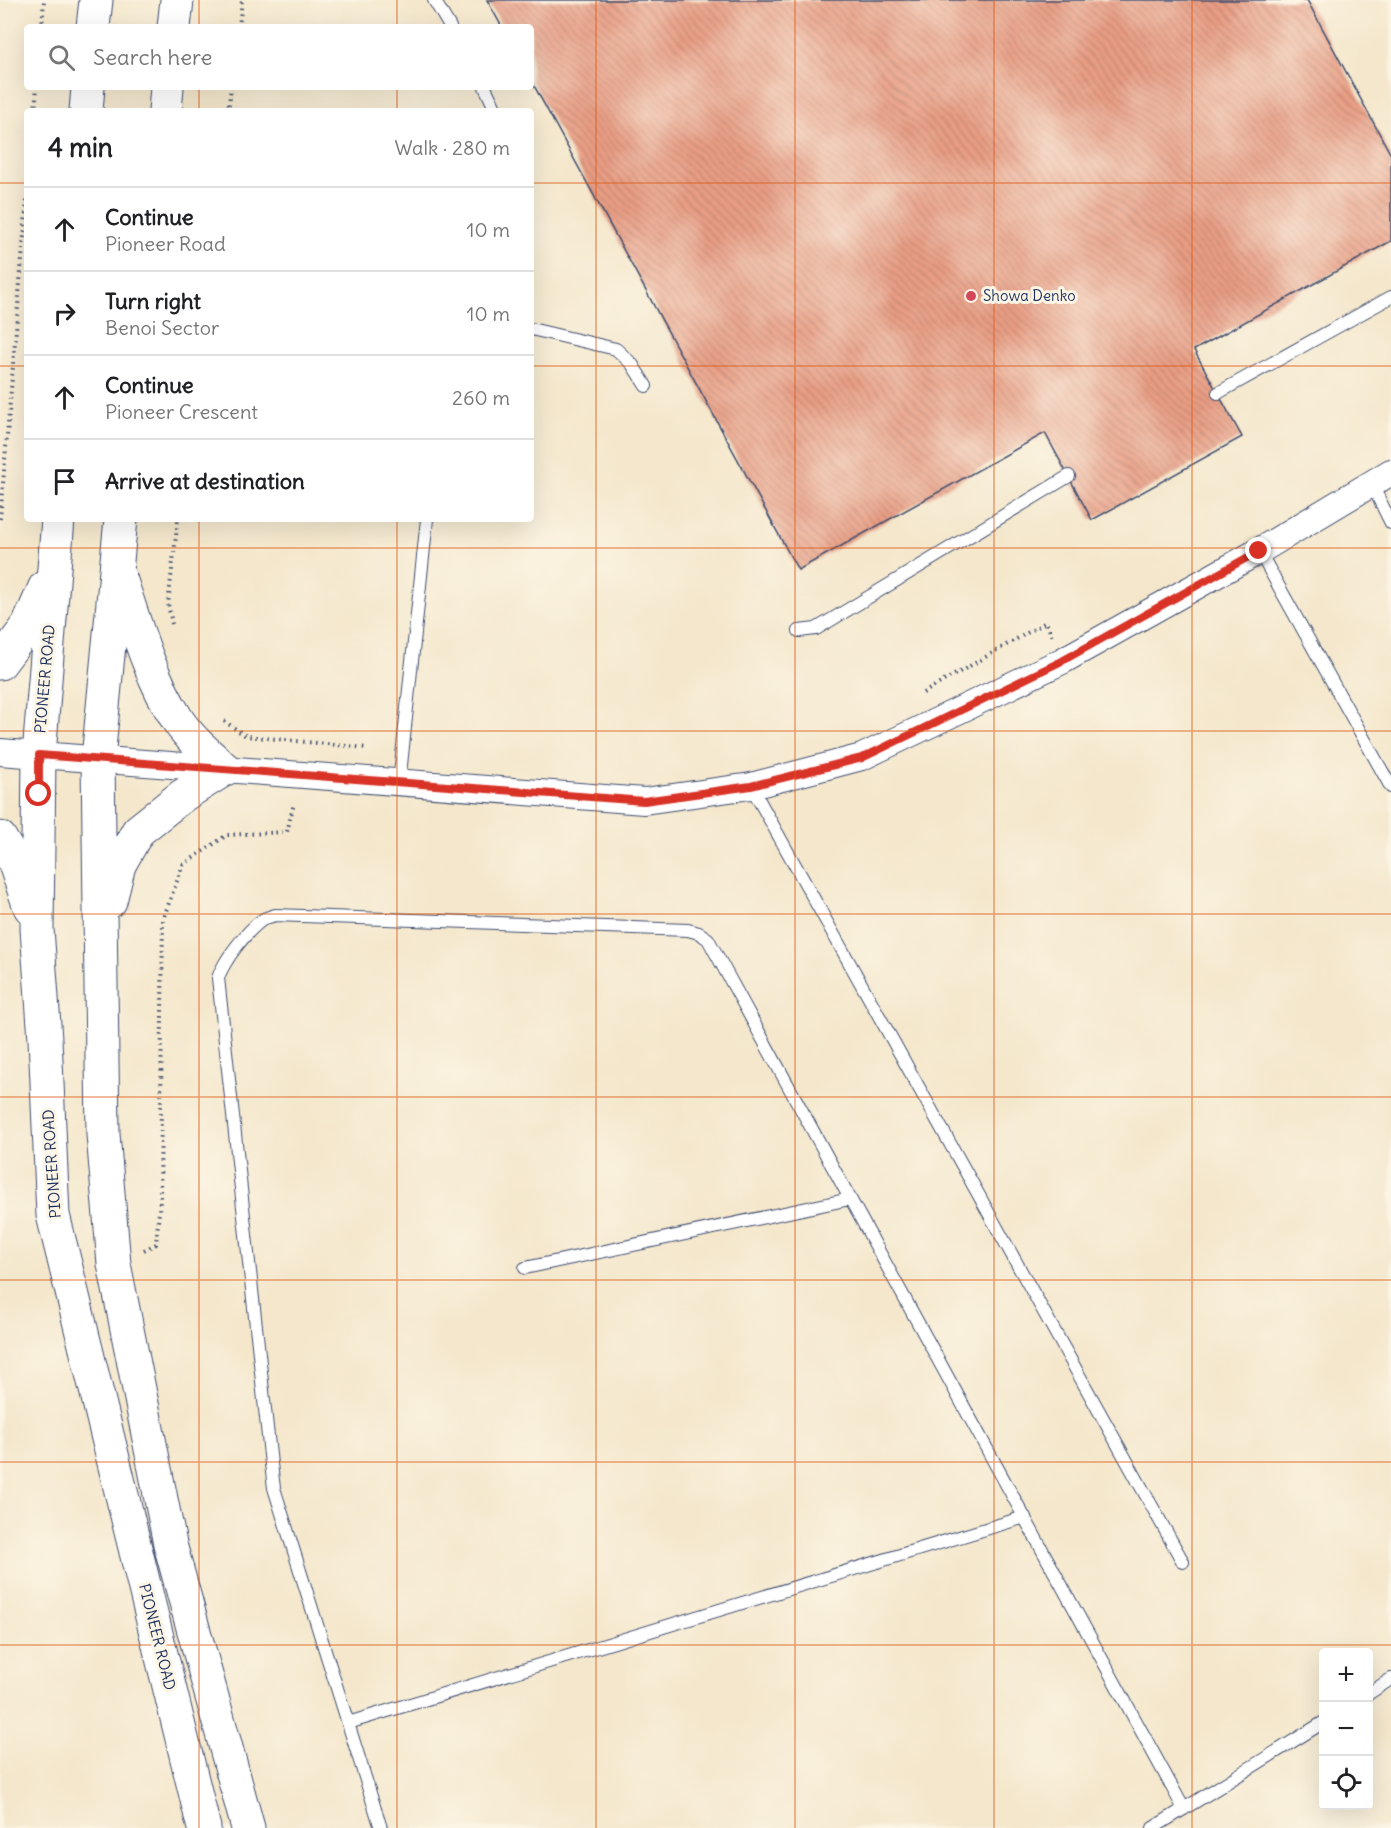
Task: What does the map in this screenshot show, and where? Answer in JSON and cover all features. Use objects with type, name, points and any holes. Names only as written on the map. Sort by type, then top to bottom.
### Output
[{"type":"main road","points":[[93,24],[96,0]]},
{"type":"main road","points":[[174,24],[177,0]]},
{"type":"main road","points":[[86,108],[88,90]]},
{"type":"main road","points":[[165,108],[167,90]]},
{"type":"main road","name":"PIONEER ROAD","points":[[57,522],[39,755],[37,929],[45,1039],[53,1215],[204,1828]]},
{"type":"main road","points":[[121,522],[98,759],[103,1134],[114,1264],[170,1544],[244,1826]]},
{"type":"main road","points":[[0,663],[28,626],[54,566]]},
{"type":"main road","points":[[101,963],[110,901],[119,865],[138,831],[182,796],[225,769],[178,721],[159,688],[117,568]]},
{"type":"main road","points":[[0,838],[14,861],[37,929]]},
{"type":"street","points":[[0,752],[644,801],[751,786],[862,758],[1062,661],[1259,551],[1381,477]]},
{"type":"lane","points":[[434,0],[448,24]]},
{"type":"lane","points":[[486,90],[494,108]]},
{"type":"lane","points":[[1218,393],[1391,297]]},
{"type":"lane","points":[[534,330],[616,350],[633,364],[646,386]]},
{"type":"lane","points":[[799,631],[816,628],[1069,476]]},
{"type":"lane","points":[[1381,477],[1391,523]]},
{"type":"lane","points":[[399,784],[427,522]]},
{"type":"lane","points":[[1259,551],[1391,787]]},
{"type":"lane","points":[[751,786],[1183,1562]]},
{"type":"lane","points":[[381,1828],[274,1488],[271,1464],[218,978],[226,960],[258,924],[264,918],[275,915],[688,930],[708,939],[1184,1809]]},
{"type":"lane","points":[[525,1268],[850,1199]]},
{"type":"lane","points":[[348,1723],[1024,1517]]},
{"type":"lane","points":[[1373,1691],[1391,1679]]},
{"type":"lane","points":[[1153,1828],[1319,1725]]},
{"type":"path","points":[[42,24],[44,0]]},
{"type":"path","points":[[239,24],[242,0]]},
{"type":"path","points":[[34,108],[37,90]]},
{"type":"path","points":[[228,108],[231,90]]},
{"type":"path","points":[[0,519],[24,235]]},
{"type":"path","points":[[172,627],[168,604],[178,522]]},
{"type":"path","points":[[915,698],[1046,622],[1062,661]]},
{"type":"path","points":[[220,719],[246,736],[402,752]]},
{"type":"path","points":[[114,1264],[156,1244],[160,1201],[163,919],[183,865],[227,835],[287,832],[302,774]]},
{"type":"building","name":"Showa Denko","points":[[487,0],[1307,0],[1391,155],[1391,241],[1194,350],[1242,437],[1092,520],[1045,433],[798,570],[534,86],[534,24],[500,24]]},
{"type":"place","name":"Showa Denko","points":[[971,296]]},
{"type":"route","points":[[39,794],[39,755],[644,801],[751,786],[862,758],[1062,661],[1259,551]]}]
